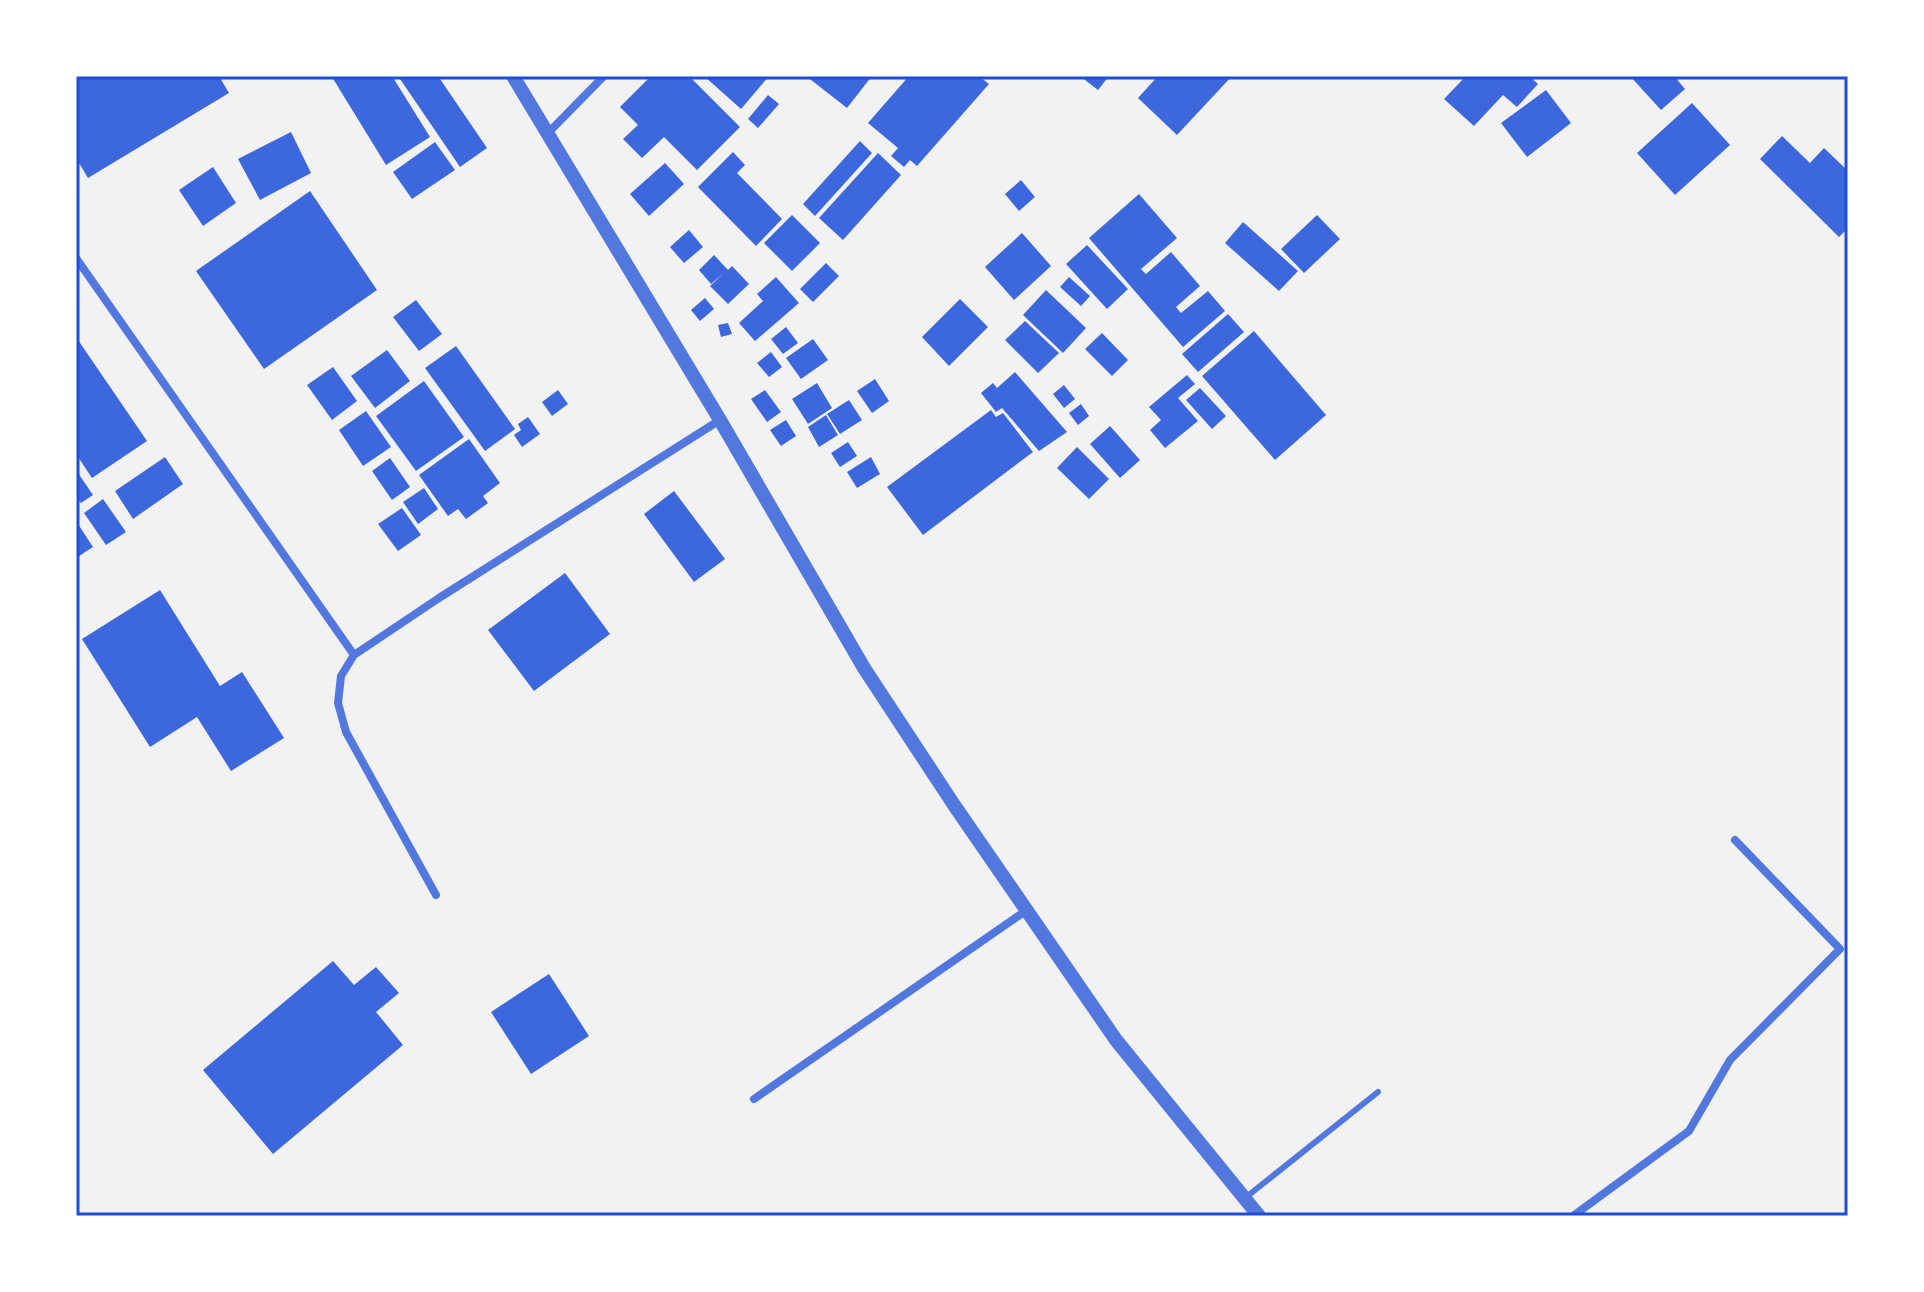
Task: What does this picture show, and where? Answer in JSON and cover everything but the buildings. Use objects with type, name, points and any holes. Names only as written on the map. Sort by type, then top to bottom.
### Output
[{"type":"street","points":[[513,76],[720,420],[864,668],[1116,1040],[1259,1216]]},
{"type":"street","points":[[547,135],[604,76]]},
{"type":"street","points":[[76,258],[354,655]]},
{"type":"street","points":[[436,895],[346,732],[338,703],[341,676],[354,655],[720,420]]},
{"type":"street","points":[[1573,1216],[1689,1131],[1730,1060],[1840,949],[1735,840]]},
{"type":"street","points":[[754,1099],[1027,910]]},
{"type":"lane","points":[[1245,1198],[1378,1092]]}]
